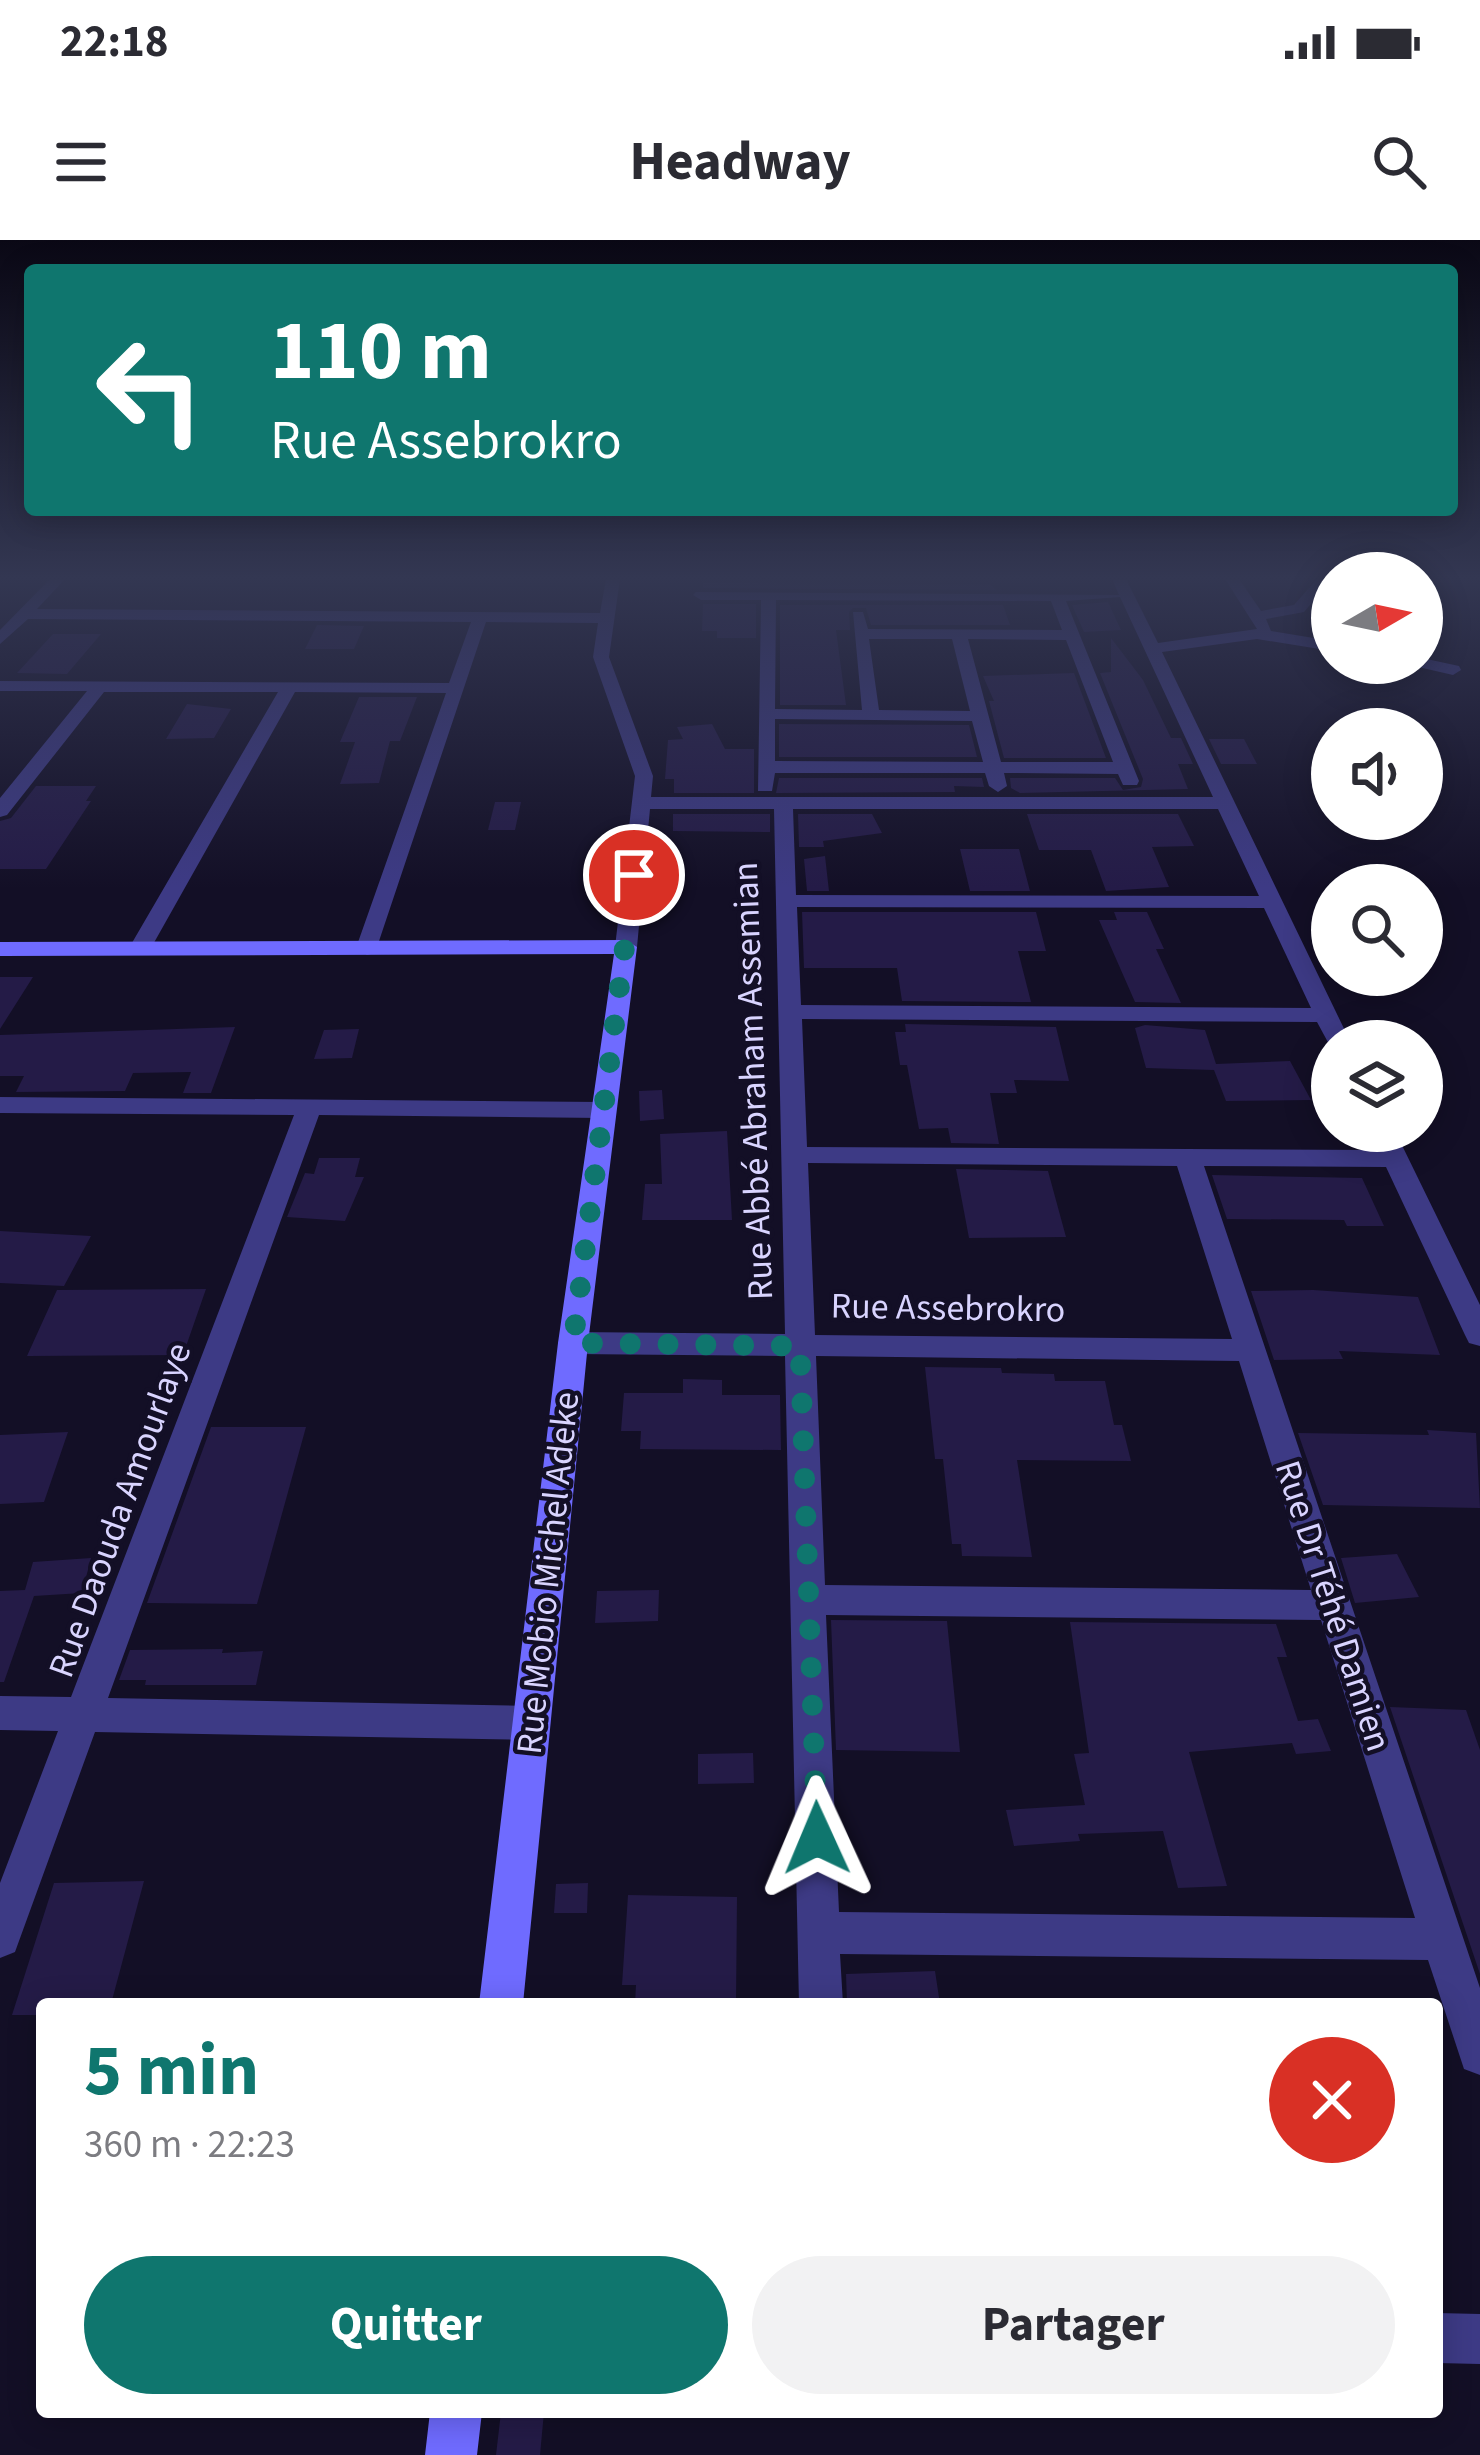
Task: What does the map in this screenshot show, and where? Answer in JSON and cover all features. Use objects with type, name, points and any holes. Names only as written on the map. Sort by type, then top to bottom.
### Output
[{"type":"street","points":[[367,948],[457,682]]},
{"type":"street","name":"Rue Mobio Michel Adeke","points":[[502,1998],[573,1343],[643,803],[640,761],[611,682]]},
{"type":"street","name":"Rue Abbé Abraham Assemian","points":[[768,682],[766,767],[788,901],[821,1998]]},
{"type":"street","points":[[867,682],[871,715]]},
{"type":"street","points":[[970,682],[1003,804]]},
{"type":"street","points":[[1091,682],[1139,803]]},
{"type":"street","points":[[1167,682],[1328,1020]]},
{"type":"street","points":[[0,686],[455,688]]},
{"type":"street","points":[[0,811],[99,687]]},
{"type":"street","points":[[140,948],[289,688]]},
{"type":"street","points":[[768,714],[977,716]]},
{"type":"street","points":[[766,767],[1125,768]]},
{"type":"street","points":[[643,803],[1223,803]]},
{"type":"street","points":[[788,901],[1271,902]]},
{"type":"street","points":[[0,949],[626,947]]},
{"type":"street","points":[[791,1012],[1326,1015]]},
{"type":"street","points":[[0,1135],[9,1105],[602,1110]]},
{"type":"street","name":"Rue Daouda Amourlaye","points":[[0,1936],[309,1109]]},
{"type":"street","points":[[1392,1152],[1480,1335]]},
{"type":"street","points":[[795,1155],[1395,1159]]},
{"type":"street","name":"Rue Dr Téhé Damien","points":[[1187,1158],[1480,2053]]},
{"type":"street","name":"Rue Assebrokro","points":[[573,1343],[1249,1350]]},
{"type":"street","points":[[811,1600],[1333,1605]]},
{"type":"street","points":[[0,1713],[531,1724]]},
{"type":"street","points":[[819,1933],[1443,1940]]},
{"type":"street","points":[[1443,2338],[1480,2339]]},
{"type":"street","points":[[451,2455],[455,2418]]},
{"type":"building","points":[[780,682],[843,682],[846,705],[780,705]]},
{"type":"building","points":[[986,682],[1078,682],[1106,758],[1004,758],[989,701],[994,701]]},
{"type":"building","points":[[1104,682],[1144,682],[1171,738],[1181,738],[1193,764],[1178,764],[1188,789],[1020,793],[1011,788],[1010,778],[1115,778],[1123,790],[1141,787],[1143,779]]},
{"type":"building","points":[[359,697],[417,697],[400,741],[390,741],[379,783],[340,784],[355,742],[340,742]]},
{"type":"building","points":[[187,704],[231,709],[214,738],[166,739]]},
{"type":"building","points":[[712,724],[725,749],[754,749],[754,793],[674,793],[674,779],[665,779],[668,740],[683,739],[677,727]]},
{"type":"building","points":[[779,724],[969,725],[977,757],[779,757]]},
{"type":"building","points":[[1209,739],[1244,739],[1257,764],[1221,764]]},
{"type":"building","points":[[779,778],[982,778],[984,787],[954,786],[955,792],[776,793]]},
{"type":"building","points":[[36,786],[96,786],[46,869],[0,869],[0,821],[11,818]]},
{"type":"building","points":[[495,802],[521,802],[515,830],[488,830]]},
{"type":"building","points":[[673,814],[770,814],[770,832],[673,831]]},
{"type":"building","points":[[798,814],[872,814],[882,833],[823,841],[824,847],[799,847]]},
{"type":"building","points":[[1027,814],[1178,814],[1194,846],[1152,847],[1169,887],[1106,891],[1091,850],[1039,850]]},
{"type":"building","points":[[960,849],[1019,849],[1030,891],[970,891]]},
{"type":"building","points":[[825,856],[829,891],[807,891],[804,859]]},
{"type":"building","points":[[802,912],[1036,912],[1046,951],[1018,951],[1031,1002],[902,1001],[897,968],[804,968]]},
{"type":"building","points":[[1114,912],[1147,912],[1164,949],[1156,949],[1181,1003],[1135,1002],[1099,920],[1117,920]]},
{"type":"building","points":[[0,977],[33,977],[0,1029]]},
{"type":"building","points":[[905,1024],[1056,1027],[1069,1081],[1014,1080],[1017,1093],[990,1093],[999,1144],[951,1143],[948,1128],[919,1129],[907,1065],[900,1065],[895,1032],[906,1032]]},
{"type":"building","points":[[235,1027],[211,1093],[183,1093],[191,1072],[133,1073],[125,1091],[16,1092],[24,1076],[0,1076],[0,1035]]},
{"type":"building","points":[[1135,1028],[1205,1030],[1216,1064],[1290,1061],[1311,1100],[1226,1101],[1214,1070],[1146,1068]]},
{"type":"building","points":[[359,1029],[352,1058],[314,1059],[324,1030]]},
{"type":"building","points":[[662,1090],[664,1119],[640,1121],[639,1091]]},
{"type":"building","points":[[727,1131],[732,1220],[642,1220],[645,1184],[662,1184],[660,1134]]},
{"type":"building","points":[[319,1158],[360,1158],[355,1177],[364,1177],[345,1221],[287,1217],[305,1173],[314,1174]]},
{"type":"building","points":[[956,1169],[1048,1171],[1066,1237],[969,1238]]},
{"type":"building","points":[[1212,1175],[1362,1178],[1384,1226],[1347,1226],[1344,1220],[1227,1219]]},
{"type":"building","points":[[0,1231],[91,1236],[64,1286],[0,1283]]},
{"type":"building","points":[[206,1289],[183,1355],[27,1356],[57,1290]]},
{"type":"building","points":[[1251,1291],[1418,1297],[1440,1355],[1339,1351],[1343,1359],[1274,1360]]},
{"type":"building","points":[[925,1367],[1001,1368],[1002,1373],[1054,1374],[1055,1381],[1105,1381],[1114,1425],[1122,1425],[1131,1461],[1017,1460],[1032,1557],[962,1556],[961,1544],[952,1544],[943,1459],[935,1459]]},
{"type":"building","points":[[683,1379],[722,1380],[722,1395],[780,1395],[781,1450],[640,1449],[641,1431],[621,1431],[624,1393],[683,1393]]},
{"type":"building","points":[[211,1427],[306,1427],[257,1604],[147,1603]]},
{"type":"building","points":[[1427,1430],[1476,1433],[1480,1508],[1323,1505],[1298,1433],[1429,1435]]},
{"type":"building","points":[[68,1432],[44,1502],[0,1504],[0,1435]]},
{"type":"building","points":[[1397,1554],[1419,1597],[1355,1603],[1341,1558]]},
{"type":"building","points":[[91,1558],[82,1593],[34,1596],[4,1682],[0,1682],[0,1591],[25,1590],[33,1562]]},
{"type":"building","points":[[659,1590],[658,1621],[595,1623],[597,1591]]},
{"type":"building","points":[[831,1620],[947,1621],[960,1752],[836,1750]]},
{"type":"building","points":[[1070,1622],[1276,1624],[1287,1657],[1277,1657],[1298,1721],[1318,1719],[1331,1751],[1296,1754],[1292,1743],[1189,1752],[1227,1886],[1178,1888],[1163,1831],[1078,1834],[1080,1841],[1014,1846],[1006,1810],[1085,1805],[1074,1754],[1089,1753]]},
{"type":"building","points":[[223,1649],[222,1653],[263,1651],[256,1685],[145,1685],[146,1680],[119,1680],[130,1650]]},
{"type":"building","points":[[1390,1707],[1466,1710],[1480,1750],[1480,1974]]},
{"type":"building","points":[[753,1753],[754,1783],[698,1784],[698,1754]]},
{"type":"building","points":[[144,1881],[113,1998],[36,1998],[36,2015],[12,2015],[54,1883]]},
{"type":"building","points":[[588,1883],[587,1913],[554,1913],[556,1884]]},
{"type":"building","points":[[628,1895],[737,1897],[736,1998],[635,1998],[636,1985],[622,1985]]},
{"type":"building","points":[[935,1971],[939,1998],[847,1998],[846,1974]]},
{"type":"building","points":[[500,2418],[543,2418],[540,2455],[496,2455]]},
{"type":"route","points":[[634,875],[573,1343],[800,1346],[817,1838]]}]
